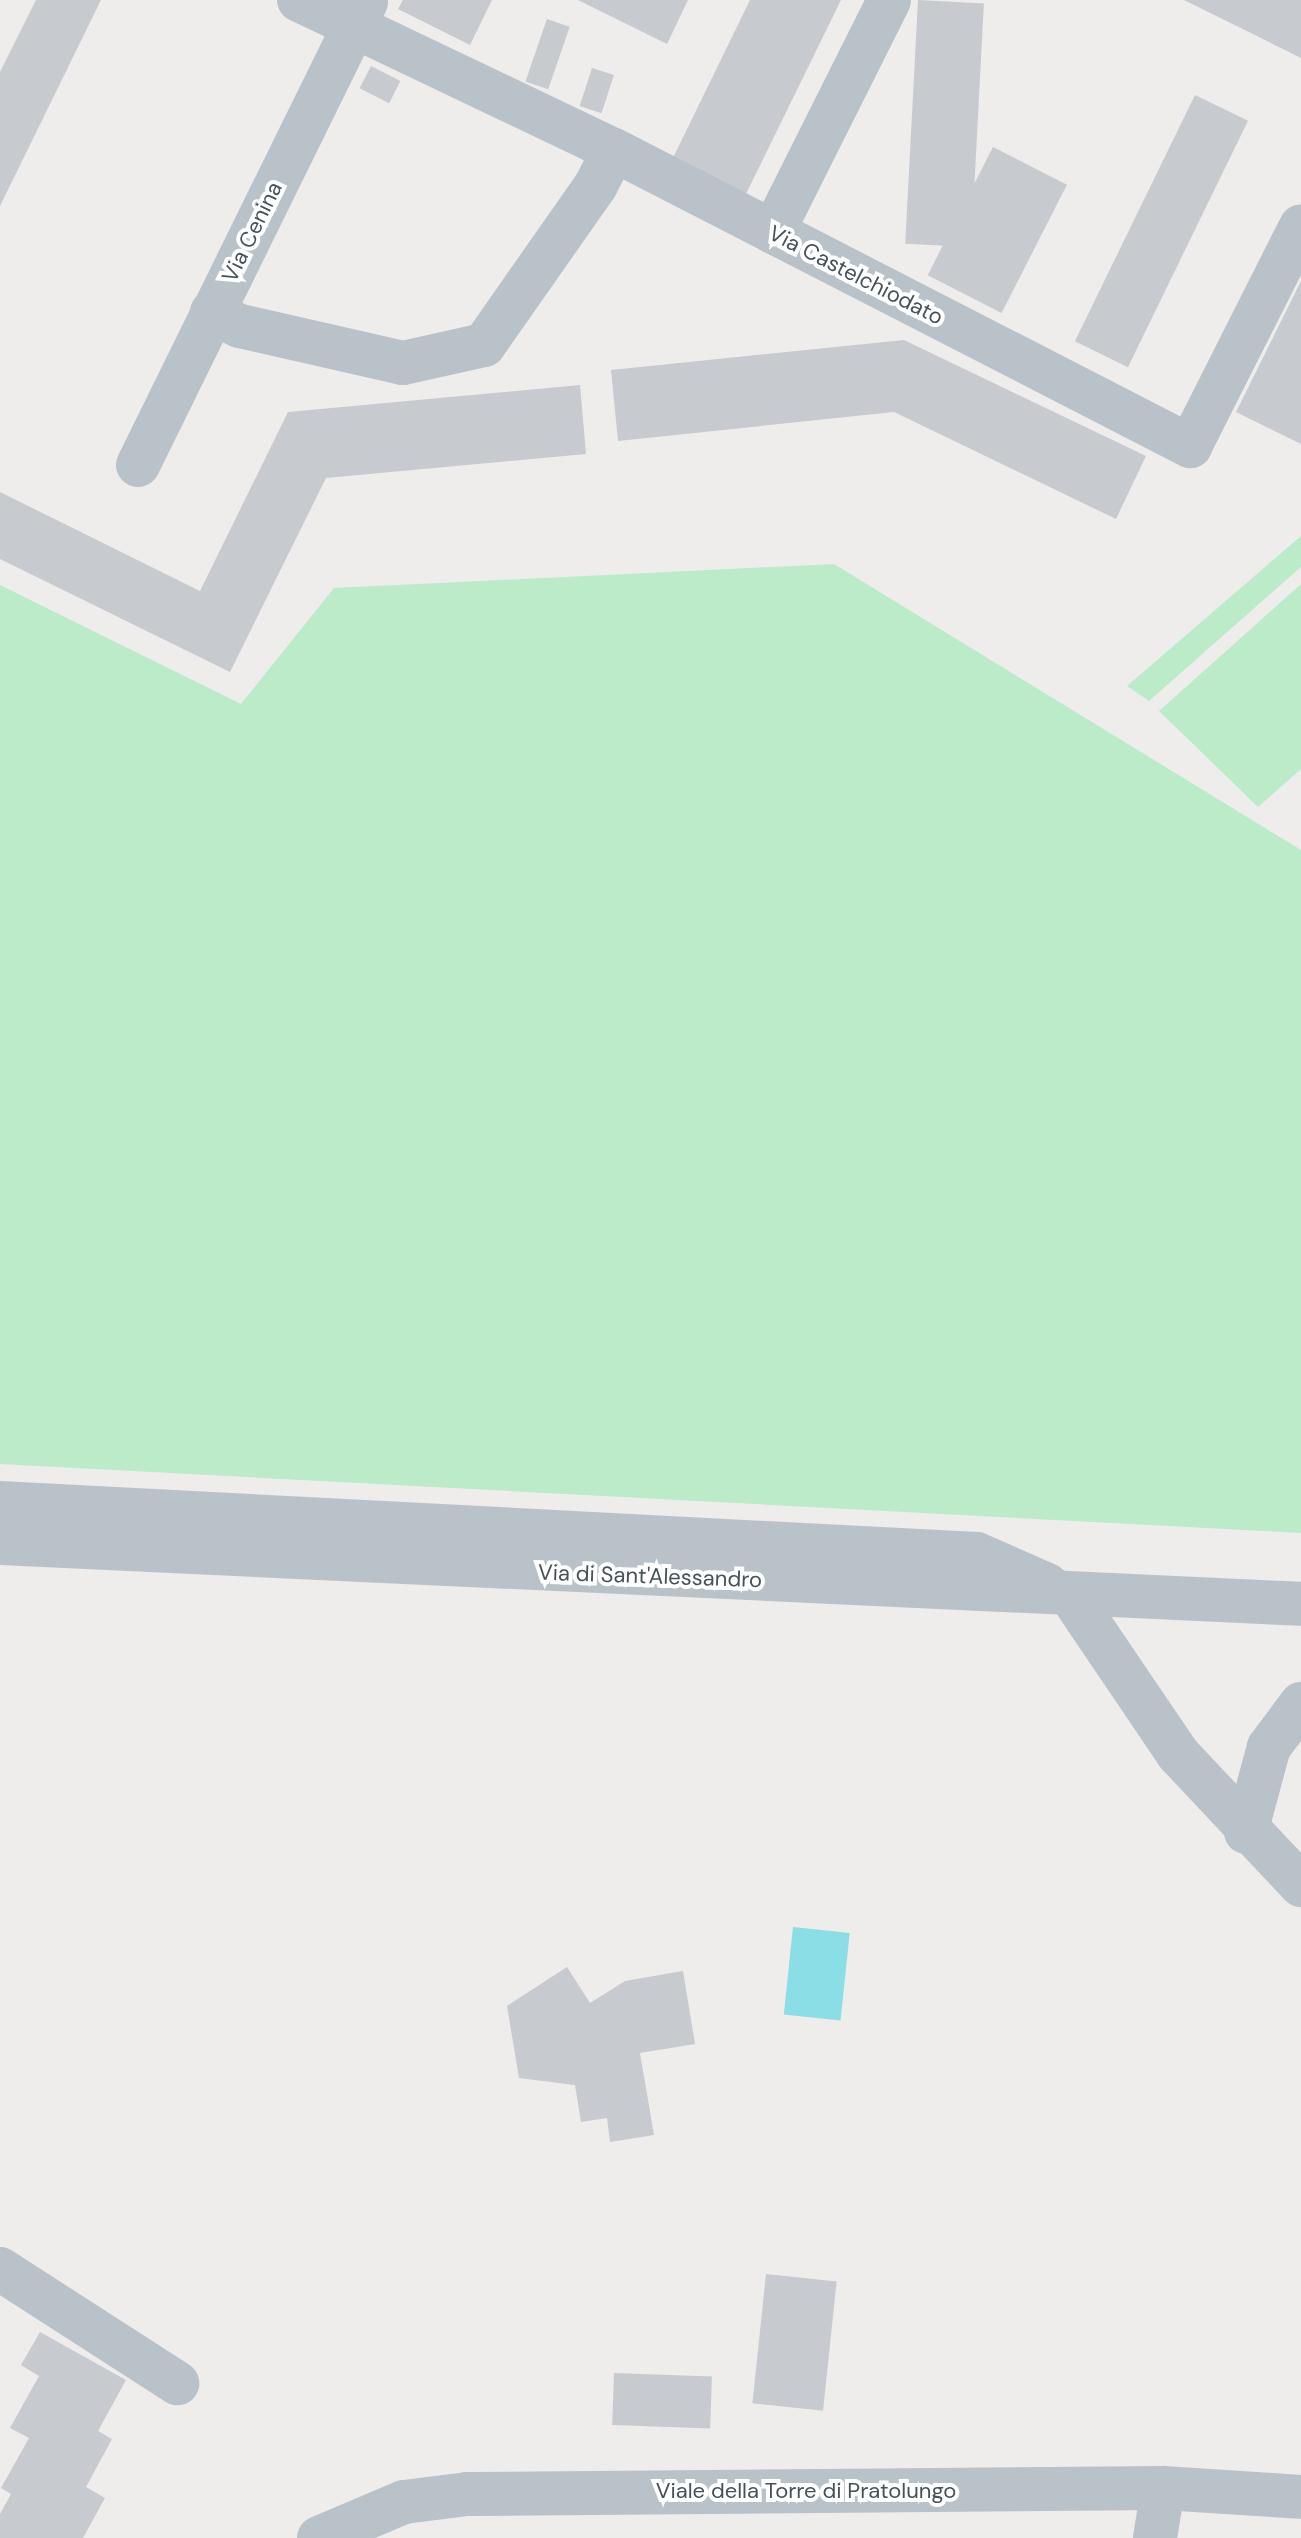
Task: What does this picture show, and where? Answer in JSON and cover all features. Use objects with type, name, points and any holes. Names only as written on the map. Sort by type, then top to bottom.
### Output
[{"type":"street","name":"Via Castelchiodato","points":[[299,0],[360,14],[614,150],[1190,446],[1301,226]]},
{"type":"street","points":[[773,232],[889,0]]},
{"type":"street","name":"Via Cenina","points":[[138,465],[360,14]]},
{"type":"street","points":[[212,312],[240,326],[403,363],[484,345],[596,185],[614,150]]},
{"type":"street","points":[[0,1503],[977,1554],[1071,1596],[1156,1726],[1246,1832],[1301,1885]]},
{"type":"street","name":"Via di Sant'Alessandro","points":[[0,1543],[1071,1596],[1301,1604]]},
{"type":"street","points":[[1246,1832],[1269,1747],[1301,1704]]},
{"type":"street","points":[[0,2269],[177,2383]]},
{"type":"street","points":[[1155,2538],[1163,2488]]},
{"type":"street","name":"Viale della Torre di Pratolungo","points":[[319,2538],[383,2508],[456,2494],[1163,2488],[1301,2497]]},
{"type":"green space","points":[[1301,536],[1301,567],[1149,701],[1127,686]]},
{"type":"green space","points":[[834,564],[1301,850],[1301,1533],[0,1464],[0,585],[241,704],[334,588]]},
{"type":"green space","points":[[1301,584],[1301,769],[1258,807],[1159,711]]},
{"type":"water","points":[[793,1927],[850,1933],[840,2020],[784,2015]]},
{"type":"building","points":[[36,0],[101,0],[0,206],[0,72]]},
{"type":"building","points":[[403,0],[492,0],[470,45],[398,9]]},
{"type":"building","points":[[578,0],[688,0],[667,44]]},
{"type":"building","points":[[750,0],[841,0],[743,200],[670,164]]},
{"type":"building","points":[[918,0],[984,3],[971,247],[905,244]]},
{"type":"building","points":[[1184,0],[1301,0],[1301,58]]},
{"type":"building","points":[[547,19],[570,27],[548,89],[526,81]]},
{"type":"building","points":[[371,66],[400,81],[389,103],[360,88]]},
{"type":"building","points":[[592,68],[614,75],[602,113],[580,106]]},
{"type":"building","points":[[1195,95],[1248,121],[1128,367],[1075,341]]},
{"type":"building","points":[[993,147],[1067,185],[1002,313],[928,275]]},
{"type":"building","points":[[1301,281],[1301,444],[1236,412]]},
{"type":"building","points":[[904,340],[1146,456],[1116,519],[894,412],[618,441],[611,370]]},
{"type":"building","points":[[580,385],[586,454],[326,478],[230,672],[0,559],[0,492],[200,591],[288,412]]},
{"type":"building","points":[[567,1967],[590,2003],[625,1981],[683,1971],[695,2044],[640,2053],[654,2135],[610,2142],[607,2118],[581,2122],[575,2085],[519,2078],[507,2006]]},
{"type":"building","points":[[766,2274],[837,2281],[823,2411],[752,2403]]},
{"type":"building","points":[[40,2332],[126,2380],[98,2431],[112,2439],[86,2487],[105,2498],[83,2538],[0,2538],[0,2514],[11,2494],[1,2488],[29,2438],[10,2428],[39,2376],[21,2365]]},
{"type":"building","points":[[614,2373],[712,2376],[710,2428],[612,2425]]}]
